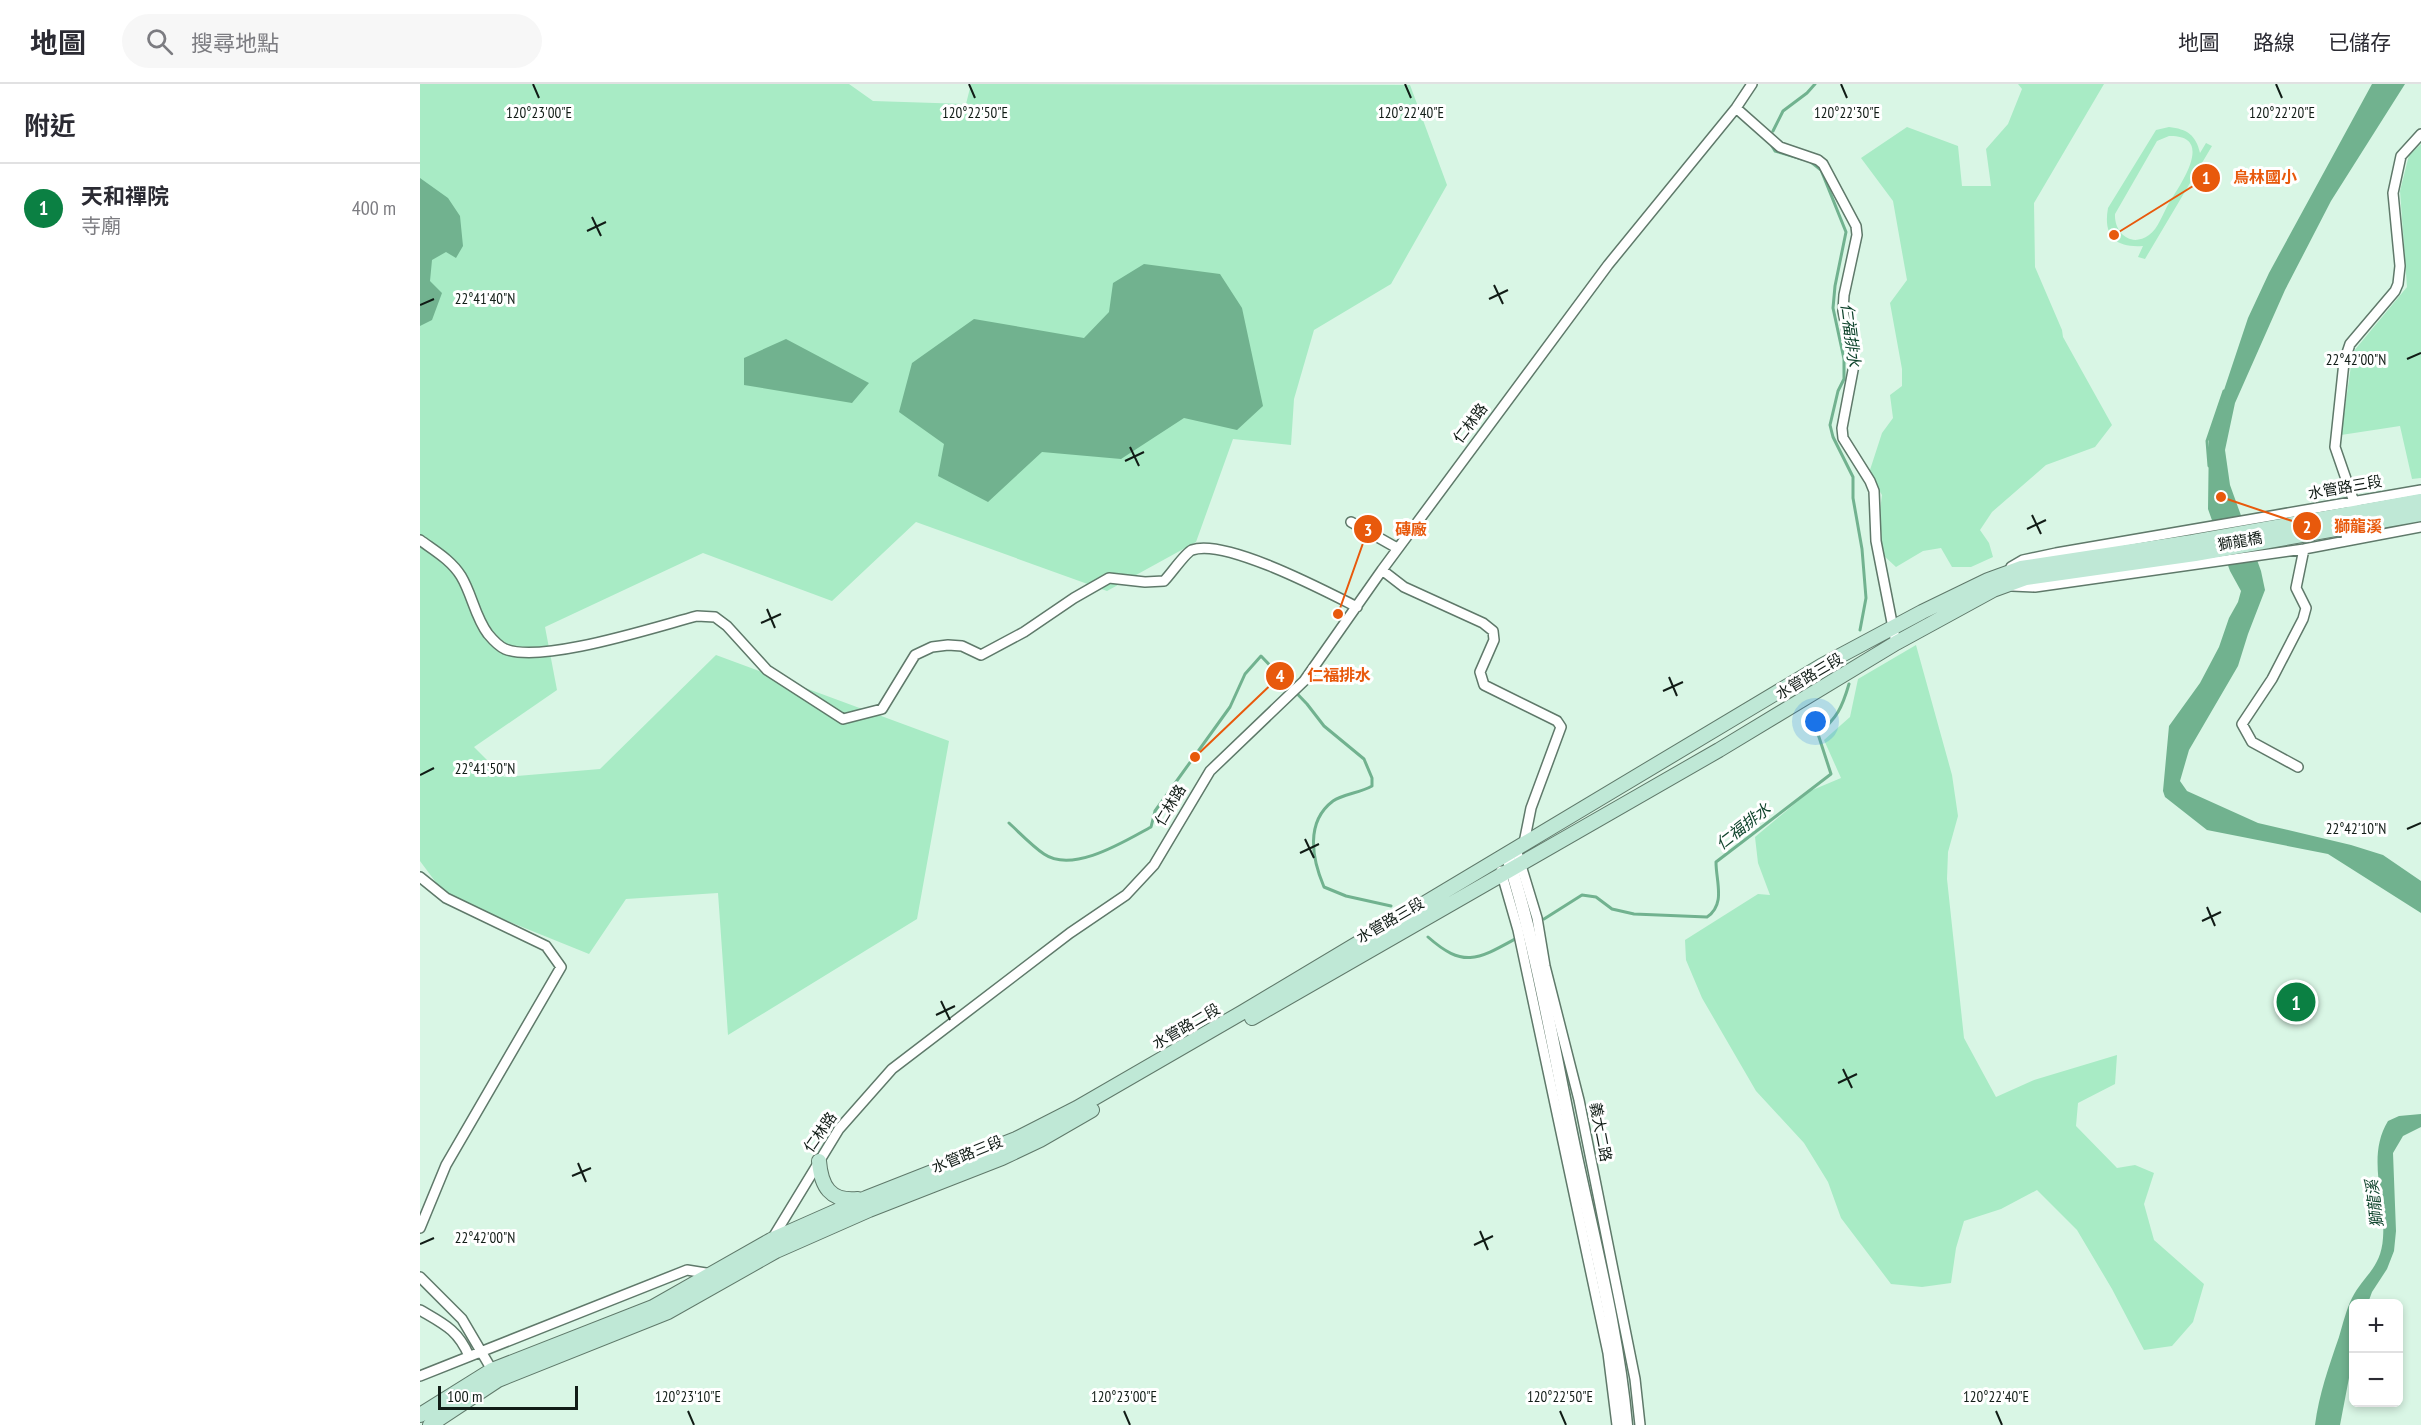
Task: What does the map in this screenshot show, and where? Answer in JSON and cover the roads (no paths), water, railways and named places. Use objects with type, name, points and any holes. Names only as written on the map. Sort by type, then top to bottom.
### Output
[{"type":"main road","name":"水管路三段","points":[[2279,533],[2352,508],[2421,501]]},
{"type":"main road","points":[[2279,533],[2346,534],[2421,514]]},
{"type":"main road","name":"獅龍橋","points":[[2194,548],[2279,533]]},
{"type":"main road","name":"水管路三段","points":[[1511,852],[1703,735],[1893,627],[1988,580],[2021,568],[2194,548]]},
{"type":"main road","name":"水管路三段","points":[[774,1245],[1002,1158],[1040,1140],[1719,750],[1896,643],[2004,586],[2026,578],[2194,548]]},
{"type":"main road","name":"水管路二段","points":[[866,1198],[1016,1139],[1077,1108],[1511,852]]},
{"type":"main road","points":[[819,1161],[820,1178],[827,1189],[839,1198],[849,1200],[866,1198]]},
{"type":"main road","points":[[774,1245],[866,1198]]},
{"type":"main road","name":"仁林路","points":[[420,1415],[492,1370],[653,1307],[712,1274],[774,1245]]},
{"type":"main road","name":"仁林路","points":[[430,1425],[498,1380],[668,1312],[774,1245]]},
{"type":"street","name":"仁林路","points":[[774,1245],[819,1161],[839,1130],[892,1069],[1070,933],[1126,895],[1154,865],[1210,771],[1304,681],[1397,548],[1608,265],[1736,108],[1752,84]]},
{"type":"street","points":[[1736,108],[1780,147],[1818,160],[1823,164],[1856,226],[1857,235],[1844,295],[1844,311],[1854,365],[1843,416],[1843,438],[1874,491],[1876,541],[1896,643]]},
{"type":"street","points":[[2346,534],[2352,508],[2335,447],[2344,362],[2350,344],[2395,291],[2398,284],[2400,266],[2393,193],[2401,156],[2421,134]]},
{"type":"street","name":"水管路三段","points":[[2352,508],[2421,490]]},
{"type":"street","points":[[1351,522],[1397,548]]},
{"type":"street","points":[[2304,549],[2346,534],[2421,527]]},
{"type":"street","points":[[2279,533],[2304,549]]},
{"type":"street","name":"獅龍橋","points":[[2194,548],[2279,533]]},
{"type":"street","points":[[420,540],[447,559],[461,576],[486,632],[497,644],[507,650],[530,653],[556,651],[697,616],[715,617],[727,626],[767,670],[843,719],[882,709],[915,655],[932,647],[962,646],[981,654],[1024,632],[1074,598],[1109,578],[1145,582],[1164,581],[1188,551],[1202,547],[1241,556],[1297,576],[1357,607]]},
{"type":"street","points":[[2298,767],[2252,742],[2242,724],[2272,679],[2303,619],[2306,608],[2296,588],[2304,549]]},
{"type":"street","points":[[1382,570],[1404,587],[1483,622],[1493,631],[1494,640],[1480,672],[1484,685],[1557,721],[1561,727],[1531,808],[1511,852]]},
{"type":"street","name":"義大二路","points":[[1511,852],[1518,930],[1608,1353],[1617,1425]]},
{"type":"street","name":"義大二路","points":[[1512,869],[1528,928],[1616,1351],[1626,1425]]},
{"type":"street","name":"義大二路","points":[[1512,869],[1537,918],[1545,966],[1579,1100],[1635,1379],[1640,1425]]},
{"type":"street","points":[[420,877],[446,898],[546,946],[561,967],[446,1165],[420,1228]]},
{"type":"street","points":[[420,1376],[687,1270],[712,1274]]},
{"type":"street","points":[[420,1277],[462,1319],[492,1370]]},
{"type":"street","points":[[420,1310],[460,1336],[469,1356]]},
{"type":"waterway","name":"仁福排水","points":[[1773,131],[1783,111],[1815,84]]},
{"type":"waterway","name":"仁福排水","points":[[1772,146],[1775,151],[1802,159]]},
{"type":"waterway","name":"仁福排水","points":[[1811,162],[1821,170],[1846,232],[1833,308],[1844,359],[1844,379],[1838,391],[1830,425],[1833,437],[1853,477],[1853,498],[1862,549],[1866,598],[1860,630]]},
{"type":"waterway","name":"獅龍溪","points":[[2209,466],[2207,441],[2224,391]]},
{"type":"waterway","name":"仁福排水","points":[[1009,823],[1044,854],[1056,859],[1069,860],[1099,853],[1151,827],[1155,811],[1230,707],[1245,674],[1261,656],[1307,704],[1324,726],[1364,759],[1372,778],[1372,786],[1333,801],[1318,819],[1314,853],[1324,887],[1346,896],[1391,906]]},
{"type":"waterway","name":"仁福排水","points":[[1544,919],[1582,895],[1596,897],[1612,909],[1634,914],[1707,917],[1713,912],[1718,899],[1716,862],[1831,774],[1818,734],[1838,712],[1849,684]]},
{"type":"waterway","name":"仁福排水","points":[[1428,937],[1440,947],[1461,957],[1480,956],[1515,939]]},
{"type":"place","name":"烏林國小","points":[[2114,235]]},
{"type":"place","name":"獅龍溪","points":[[2221,497]]},
{"type":"place","name":"磚廠","points":[[1338,614]]},
{"type":"place","name":"仁福排水","points":[[1195,757]]},
{"type":"place","name":"天和禪院","points":[[2296,1002]]}]
